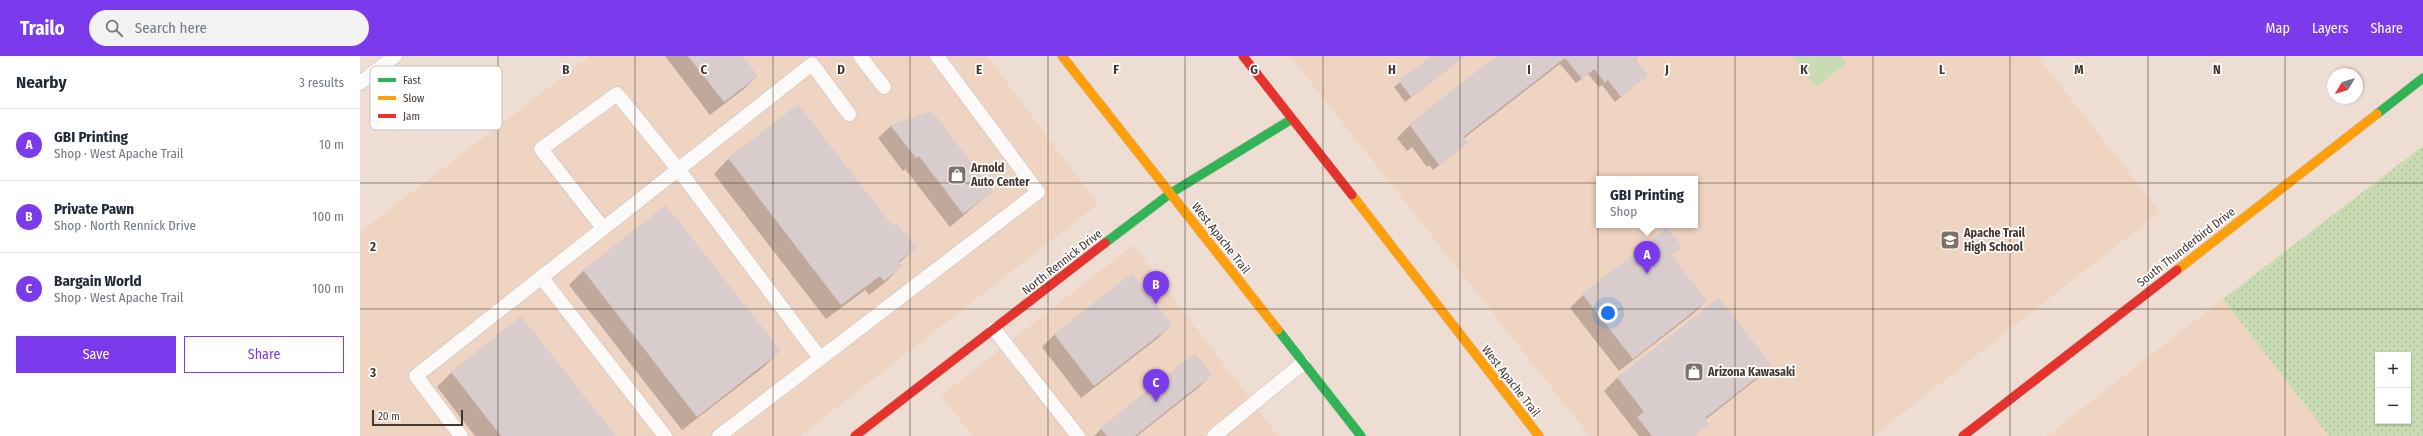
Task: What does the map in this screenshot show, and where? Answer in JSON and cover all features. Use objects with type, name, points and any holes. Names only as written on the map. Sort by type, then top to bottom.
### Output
[{"type":"street","name":"West Apache Trail","points":[[1062,56],[1171,193],[1360,436]]},
{"type":"street","name":"West Apache Trail","points":[[1243,56],[1539,436]]},
{"type":"street","name":"South Thunderbird Drive","points":[[1963,436],[2423,78]]},
{"type":"street","name":"North Rennick Drive","points":[[855,436],[1171,193],[1292,119]]},
{"type":"lane","points":[[382,66],[395,56]]},
{"type":"lane","points":[[860,56],[884,87]]},
{"type":"lane","points":[[719,436],[1038,192],[937,56]]},
{"type":"lane","points":[[461,436],[416,376],[812,64],[849,114]]},
{"type":"lane","points":[[360,83],[370,75]]},
{"type":"lane","points":[[603,228],[542,149],[617,94],[678,169],[820,358]]},
{"type":"lane","points":[[542,278],[665,436]]},
{"type":"lane","points":[[994,329],[1078,436]]},
{"type":"lane","points":[[1214,436],[1230,431],[1304,363]]},
{"type":"shaded area","points":[[590,56],[987,56],[1098,204],[800,436],[360,436],[360,232],[493,130],[502,130],[502,123]]},
{"type":"shaded area","points":[[1290,56],[2037,56],[2160,212],[1873,436],[1590,436]]},
{"type":"shaded area","points":[[1133,245],[1278,436],[973,436],[941,396]]},
{"type":"shaded area","points":[[2223,299],[2329,436],[2047,436]]},
{"type":"green space","points":[[1792,56],[1841,56],[1847,63],[1816,87]]},
{"type":"green space","points":[[2423,146],[2423,436],[2329,436],[2223,299]]},
{"type":"building","points":[[688,56],[743,56],[758,76],[724,102]]},
{"type":"building","points":[[1431,56],[1464,56],[1411,97],[1399,81]]},
{"type":"building","points":[[1496,56],[1639,56],[1635,59],[1648,75],[1621,97],[1608,80],[1605,83],[1594,69],[1582,79],[1565,58],[1463,137],[1468,143],[1439,165],[1409,124]]},
{"type":"building","points":[[798,104],[893,226],[897,223],[916,248],[899,261],[903,266],[884,281],[880,276],[841,305],[728,158]]},
{"type":"building","name":"Arnold Auto Center","points":[[932,111],[993,191],[963,214],[919,156],[916,158],[890,125]]},
{"type":"building","points":[[666,205],[781,351],[697,417],[583,270]]},
{"type":"building","points":[[1667,228],[1682,246],[1671,255],[1707,301],[1633,359],[1582,294]]},
{"type":"building","points":[[1132,273],[1172,325],[1094,386],[1054,334]]},
{"type":"building","name":"Arizona Kawasaki","points":[[1719,298],[1772,366],[1705,418],[1709,424],[1694,436],[1652,436],[1637,417],[1644,412],[1617,377]]},
{"type":"building","points":[[521,316],[616,436],[501,436],[451,372]]},
{"type":"building","points":[[1195,353],[1212,375],[1135,436],[1107,436],[1100,428]]},
{"type":"traffic: fast","points":[[2377,114],[2423,78]]},
{"type":"traffic: fast","points":[[1105,243],[1171,193],[1292,119]]},
{"type":"traffic: fast","points":[[1278,330],[1361,436]]},
{"type":"traffic: slow","points":[[1062,56],[1278,330]]},
{"type":"traffic: slow","points":[[2177,270],[2377,114]]},
{"type":"traffic: slow","points":[[1352,195],[1539,436]]},
{"type":"traffic: jam","points":[[1243,56],[1352,195]]},
{"type":"traffic: jam","points":[[855,436],[1105,243]]},
{"type":"traffic: jam","points":[[1963,436],[2177,270]]},
{"type":"place","name":"Arnold Auto Center","points":[[957,175]]},
{"type":"place","name":"Apache Trail High School","points":[[1950,240]]},
{"type":"place","name":"GBI Printing","points":[[1647,274]]},
{"type":"place","name":"Private Pawn","points":[[1156,304]]},
{"type":"place","name":"Arizona Kawasaki","points":[[1694,372]]},
{"type":"place","name":"Bargain World","points":[[1156,402]]}]
